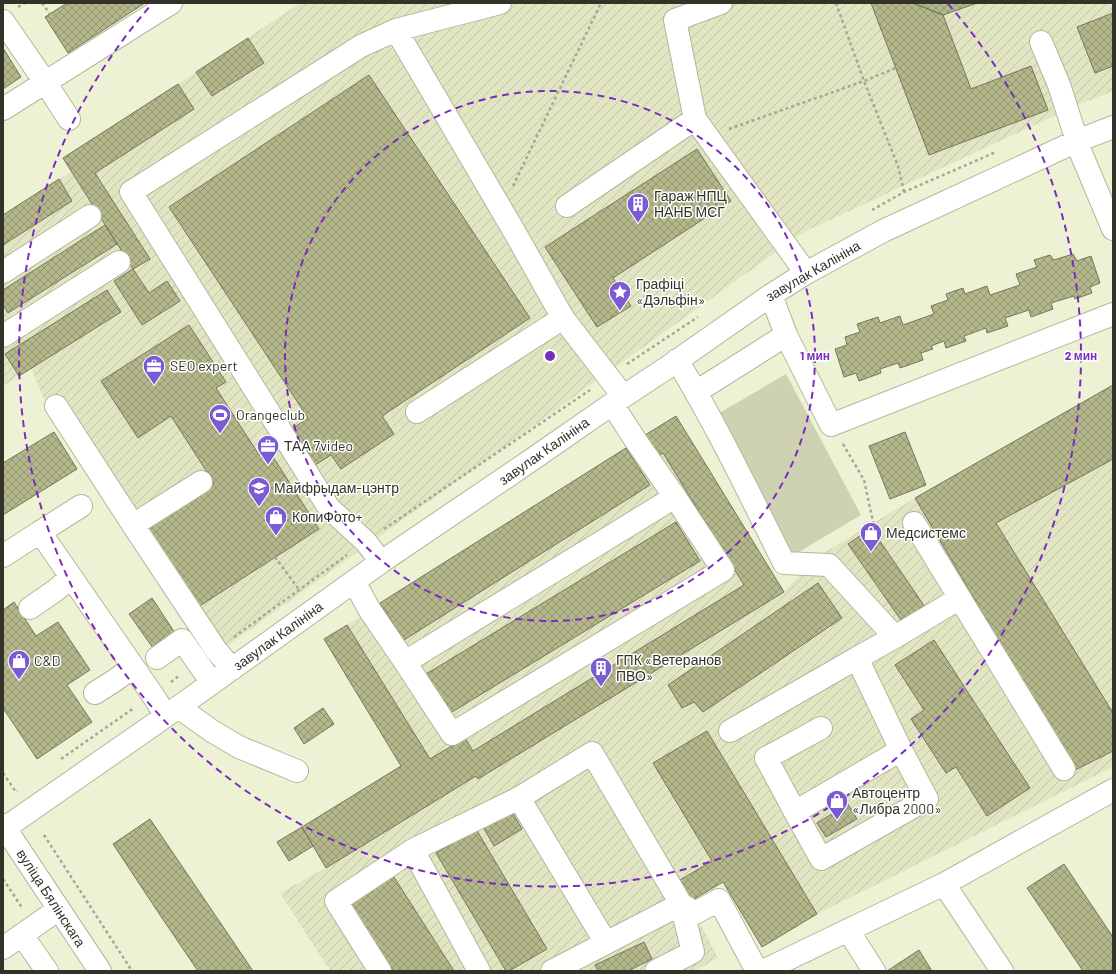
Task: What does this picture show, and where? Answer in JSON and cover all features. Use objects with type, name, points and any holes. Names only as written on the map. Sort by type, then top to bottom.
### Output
[{"type":"street","points":[[3,109],[171,3]]},
{"type":"street","points":[[381,562],[366,542],[329,508],[131,192],[361,46],[396,30],[500,3]]},
{"type":"street","points":[[721,3],[672,12],[695,119],[806,273]]},
{"type":"street","points":[[3,20],[46,82],[69,119]]},
{"type":"street","points":[[354,581],[369,609],[452,734],[724,570],[676,497],[636,441],[618,400],[563,318],[502,210],[396,30]]},
{"type":"street","points":[[1041,42],[1059,85],[1077,141],[1113,229]]},
{"type":"street","points":[[567,206],[695,119]]},
{"type":"street","name":"завулак Калініна","points":[[4,826],[172,712],[381,562],[771,294],[806,273],[884,231],[1077,141],[1113,127]]},
{"type":"street","points":[[3,272],[90,216]]},
{"type":"street","points":[[3,336],[119,262]]},
{"type":"street","points":[[771,294],[786,335],[831,425],[1113,314]]},
{"type":"street","points":[[417,412],[563,318]]},
{"type":"street","points":[[696,392],[786,335]]},
{"type":"street","points":[[677,360],[726,447],[784,563],[830,565],[895,637]]},
{"type":"street","points":[[56,406],[216,650],[232,669]]},
{"type":"street","points":[[133,525],[201,482]]},
{"type":"street","points":[[405,662],[676,497]]},
{"type":"street","points":[[3,556],[81,506]]},
{"type":"street","points":[[914,523],[1064,769]]},
{"type":"street","points":[[40,532],[134,667],[172,712],[212,731],[239,747],[297,771]]},
{"type":"street","points":[[30,608],[56,590],[71,577]]},
{"type":"street","points":[[730,731],[895,637],[960,598]]},
{"type":"street","points":[[157,658],[182,640],[212,683]]},
{"type":"street","points":[[822,728],[766,758],[820,859],[927,799],[901,750],[857,658]]},
{"type":"street","points":[[96,693],[134,667]]},
{"type":"street","points":[[795,812],[901,750]]},
{"type":"street","points":[[380,971],[336,901],[413,850],[519,798],[592,753],[681,904],[693,952],[656,971]]},
{"type":"street","points":[[763,971],[944,884],[1113,790]]},
{"type":"street","points":[[519,798],[606,943]]},
{"type":"street","name":"вуліца Бялінскага","points":[[4,826],[100,971]]},
{"type":"street","points":[[413,850],[478,971]]},
{"type":"street","points":[[944,884],[1002,971]]},
{"type":"street","points":[[681,904],[695,912],[719,900],[757,971]]},
{"type":"street","points":[[566,968],[606,943],[681,904]]},
{"type":"street","points":[[3,948],[59,909]]},
{"type":"street","points":[[848,930],[874,971]]},
{"type":"street","points":[[22,935],[47,971]]},
{"type":"path","points":[[42,3],[50,14]]},
{"type":"path","points":[[502,210],[601,3]]},
{"type":"path","points":[[836,3],[864,81],[898,166],[904,192]]},
{"type":"path","points":[[708,136],[864,81],[896,68]]},
{"type":"path","points":[[831,425],[864,480],[876,535]]},
{"type":"path","points":[[275,557],[299,590]]},
{"type":"path","points":[[3,773],[16,792]]},
{"type":"path","points":[[44,835],[132,971]]},
{"type":"shaded area","points":[[300,3],[1113,3],[1113,91],[1078,105],[804,232],[213,656],[185,621],[43,397],[31,368],[3,386],[3,215],[71,172],[63,158]]},
{"type":"shaded area","points":[[786,374],[861,515],[792,556],[716,415]]},
{"type":"shaded area","points":[[1113,385],[1113,767],[817,914],[762,947],[723,882],[689,902],[718,958],[694,971],[330,971],[280,893],[326,868],[302,827],[401,766],[324,639],[676,416],[784,592],[817,557],[915,498]]},
{"type":"building","points":[[67,3],[145,3],[68,53],[45,17]]},
{"type":"building","points":[[871,3],[913,3],[943,15],[971,89],[1031,66],[1048,110],[929,155]]},
{"type":"building","points":[[913,3],[977,3],[943,15]]},
{"type":"building","points":[[1113,13],[1113,66],[1095,73],[1077,27]]},
{"type":"building","points":[[248,38],[264,63],[212,96],[196,72]]},
{"type":"building","points":[[3,48],[21,77],[3,89]]},
{"type":"building","points":[[369,75],[530,318],[382,416],[394,434],[341,469],[331,455],[312,467],[289,431],[308,418],[169,207]]},
{"type":"building","points":[[178,84],[194,109],[95,173],[150,259],[133,269],[63,158]]},
{"type":"building","name":"Гараж НПЦ НАНБ МСГ","points":[[697,149],[731,201],[613,278],[631,306],[597,327],[545,247]]},
{"type":"building","points":[[59,179],[72,201],[3,245],[3,215]]},
{"type":"building","points":[[105,225],[117,244],[8,313],[3,305],[3,290]]},
{"type":"building","points":[[1073,254],[1077,261],[1091,256],[1100,283],[1090,287],[1092,293],[1075,299],[1074,296],[1051,303],[1053,309],[1031,317],[1029,310],[1005,318],[1008,326],[987,333],[986,328],[964,336],[966,341],[946,348],[944,341],[931,346],[933,349],[921,353],[923,360],[900,368],[898,363],[880,369],[881,373],[859,381],[856,373],[844,377],[835,349],[847,345],[845,337],[860,332],[857,324],[878,317],[880,323],[900,316],[903,325],[934,314],[931,306],[948,300],[946,294],[963,288],[965,294],[987,286],[990,295],[1020,285],[1016,274],[1037,267],[1034,260],[1050,255],[1054,260]]},
{"type":"building","points":[[133,269],[149,293],[167,281],[180,301],[142,325],[114,281]]},
{"type":"building","points":[[107,290],[121,312],[19,376],[5,354]]},
{"type":"building","points":[[189,325],[226,382],[216,388],[259,455],[268,449],[319,529],[198,607],[146,527],[214,483],[171,416],[138,438],[101,381]]},
{"type":"building","points":[[1113,385],[1113,459],[996,523],[1113,713],[1113,751],[1075,770],[915,498]]},
{"type":"building","name":"ГПК «Ветеранов ПВО»","points":[[676,416],[784,592],[478,779],[476,776],[326,868],[302,827],[401,766],[324,639],[347,625],[430,759],[465,738],[473,751],[744,585],[663,453],[658,457],[645,435]]},
{"type":"building","points":[[54,432],[77,469],[3,515],[3,463]]},
{"type":"building","points":[[905,432],[926,485],[890,499],[869,446]]},
{"type":"building","points":[[626,448],[650,485],[404,640],[380,603]]},
{"type":"building","points":[[676,522],[700,561],[447,715],[423,676]]},
{"type":"building","points":[[871,528],[925,607],[903,623],[848,544]]},
{"type":"building","points":[[818,583],[842,618],[703,712],[694,702],[682,708],[668,685]]},
{"type":"building","points":[[152,598],[175,633],[153,648],[129,614]]},
{"type":"building","points":[[14,602],[36,636],[58,622],[90,670],[67,685],[92,722],[37,759],[3,708],[3,610]]},
{"type":"building","points":[[934,640],[1030,788],[987,816],[956,767],[946,773],[911,719],[924,710],[895,665]]},
{"type":"building","points":[[323,708],[334,724],[304,744],[294,728]]},
{"type":"building","points":[[707,731],[817,914],[762,947],[723,882],[689,902],[677,882],[712,861],[653,763]]},
{"type":"building","name":"Автоцентр «Либра 2000»","points":[[848,804],[857,819],[826,837],[817,823]]},
{"type":"building","points":[[511,810],[522,829],[494,846],[483,827]]},
{"type":"building","points":[[150,819],[253,971],[198,971],[160,915],[113,844]]},
{"type":"building","points":[[302,827],[313,846],[289,861],[277,842]]},
{"type":"building","points":[[476,829],[547,949],[509,971],[506,971],[436,853]]},
{"type":"building","points":[[1064,864],[1113,937],[1113,971],[1083,971],[1027,888]]},
{"type":"building","points":[[392,874],[454,971],[393,971],[349,902]]},
{"type":"building","points":[[644,942],[652,959],[628,971],[598,971],[595,965]]},
{"type":"building","points":[[919,950],[932,971],[887,971]]},
{"type":"place","name":"Гараж НПЦ НАНБ МСГ","points":[[638,224]]},
{"type":"place","name":"Графіці «Дэльфін»","points":[[620,312]]},
{"type":"place","name":"SEO expert","points":[[154,386]]},
{"type":"place","name":"Orangeclub","points":[[220,434]]},
{"type":"place","name":"ТАА 7video","points":[[268,466]]},
{"type":"place","name":"Майфрыдам-цэнтр","points":[[259,508]]},
{"type":"place","name":"КопиФото+","points":[[276,536]]},
{"type":"place","name":"Медсистемс","points":[[871,552]]},
{"type":"place","name":"C&D","points":[[19,680]]},
{"type":"place","name":"ГПК «Ветеранов ПВО»","points":[[601,688]]},
{"type":"place","name":"Автоцентр «Либра 2000»","points":[[837,820]]}]
